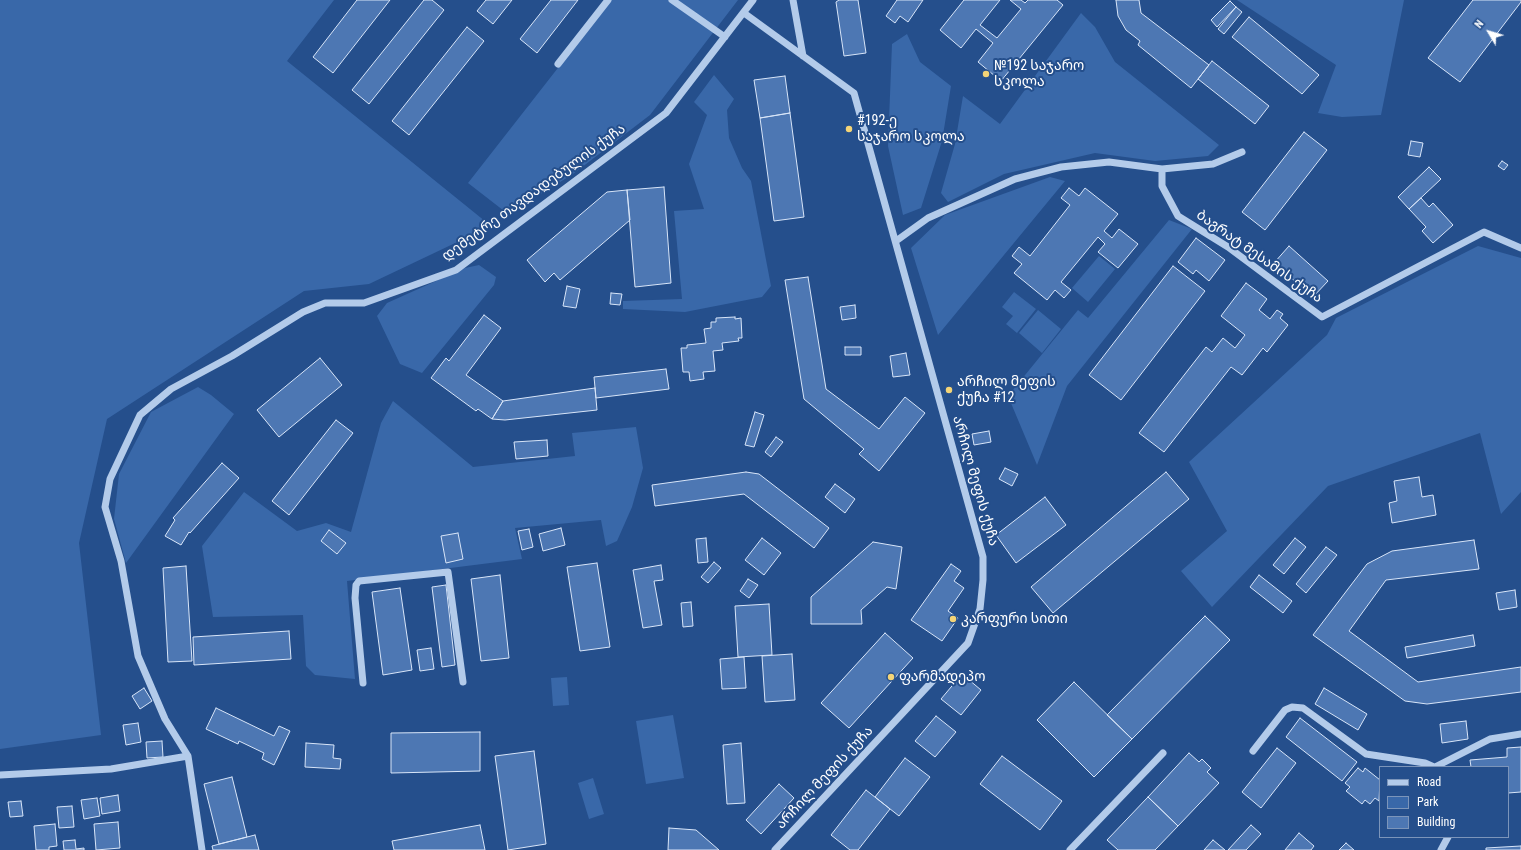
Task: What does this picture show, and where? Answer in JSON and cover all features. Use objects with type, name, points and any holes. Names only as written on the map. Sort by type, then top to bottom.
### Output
[{"type":"street","points":[[558,64],[608,0]]},
{"type":"street","points":[[672,0],[725,37]]},
{"type":"street","name":"დემეტრე თავდადებულის ქუჩა","points":[[202,850],[188,756],[165,718],[138,656],[122,561],[105,507],[110,479],[140,415],[172,389],[232,356],[324,299],[364,303],[456,270],[666,113],[753,0]]},
{"type":"street","points":[[793,0],[803,56]]},
{"type":"street","name":"არჩილ მეფის ქუჩა","points":[[744,13],[854,93],[983,557],[983,580],[980,609],[968,642],[775,850]]},
{"type":"street","points":[[896,241],[928,218],[1015,179],[1061,167],[1109,162],[1162,169],[1213,164],[1242,152]]},
{"type":"street","name":"ბაგრატ მესამის ქუჩა","points":[[1162,169],[1162,186],[1178,216],[1228,247],[1322,317],[1484,232],[1521,248]]},
{"type":"street","points":[[363,683],[355,598],[356,585],[359,581],[448,572],[463,682]]},
{"type":"street","points":[[1253,751],[1285,710],[1292,707],[1303,708],[1366,754],[1425,763],[1432,766]]},
{"type":"street","points":[[1436,766],[1490,739],[1521,734]]},
{"type":"street","points":[[1070,850],[1163,753]]},
{"type":"street","points":[[0,775],[111,769],[188,756]]},
{"type":"street","points":[[1441,850],[1447,838]]},
{"type":"green space","points":[[0,0],[334,0],[287,61],[491,226],[369,284],[304,291],[107,419],[79,543],[101,735],[0,749]]},
{"type":"green space","points":[[611,0],[738,0],[650,115],[573,174],[508,214],[468,183]]},
{"type":"green space","points":[[1237,0],[1404,0],[1381,115],[1342,117],[1318,113],[1336,65]]},
{"type":"green space","points":[[1081,13],[1095,27],[1115,62],[1219,145],[1208,156],[1155,161],[1095,153],[1004,174],[948,202],[941,193],[955,144],[963,96],[1000,124]]},
{"type":"green space","points":[[907,34],[920,62],[951,86],[942,141],[921,208],[903,215],[888,146],[892,44]]},
{"type":"green space","points":[[714,75],[734,99],[727,110],[729,138],[742,168],[751,181],[771,286],[762,297],[685,312],[623,309],[623,301],[682,299],[674,211],[704,209],[689,164],[707,115],[694,102]]},
{"type":"green space","points":[[1050,177],[1065,181],[938,335],[911,248],[945,215]]},
{"type":"green space","points":[[1169,220],[1192,229],[1067,386],[1037,465],[1008,396],[1078,310],[1088,318]]},
{"type":"green space","points":[[1478,246],[1521,258],[1521,492],[1501,514],[1480,433],[1328,486],[1212,607],[1181,571],[1227,531],[1189,462],[1327,335],[1336,318]]},
{"type":"green space","points":[[1099,256],[1115,269],[1088,302],[1072,288]]},
{"type":"green space","points":[[479,265],[496,277],[494,285],[422,373],[400,364],[377,316],[387,303],[465,268]]},
{"type":"green space","points":[[1014,292],[1036,309],[1017,333],[1006,324],[1013,316],[1002,307]]},
{"type":"green space","points":[[1038,310],[1061,329],[1042,353],[1019,333]]},
{"type":"green space","points":[[198,387],[211,395],[234,414],[126,563],[114,519],[119,474],[151,412]]},
{"type":"green space","points":[[393,401],[473,467],[575,456],[572,433],[636,427],[643,468],[632,507],[617,541],[606,546],[601,520],[515,528],[522,559],[347,581],[355,679],[315,675],[306,666],[303,615],[213,617],[202,546],[244,492],[297,531],[326,523],[351,532],[381,423]]},
{"type":"green space","points":[[567,677],[569,705],[553,706],[551,678]]},
{"type":"green space","points":[[673,715],[684,778],[646,784],[636,721]]},
{"type":"green space","points":[[593,778],[604,814],[589,819],[578,783]]},
{"type":"building","points":[[357,0],[390,0],[333,73],[313,57]]},
{"type":"building","points":[[424,0],[432,0],[444,10],[369,104],[352,90]]},
{"type":"building","points":[[486,0],[512,0],[493,24],[477,11]]},
{"type":"building","points":[[551,0],[578,0],[537,53],[520,39]]},
{"type":"building","points":[[839,0],[858,0],[866,53],[844,56],[836,2]]},
{"type":"building","points":[[897,0],[923,0],[908,22],[900,16],[895,23],[886,16]]},
{"type":"building","points":[[964,0],[1000,0],[980,25],[997,38],[1021,9],[1010,0],[1021,0],[1025,3],[1028,0],[1057,0],[1063,5],[1001,81],[978,62],[993,43],[976,29],[961,48],[940,30]]},
{"type":"building","points":[[1116,0],[1139,0],[1141,13],[1209,65],[1191,88],[1138,45],[1140,41],[1126,30],[1118,16]]},
{"type":"building","points":[[1473,0],[1521,0],[1521,2],[1460,82],[1428,58]]},
{"type":"building","points":[[1230,1],[1236,7],[1217,27],[1211,20]]},
{"type":"building","points":[[1236,7],[1242,12],[1224,34],[1218,29]]},
{"type":"building","points":[[1249,17],[1319,75],[1302,94],[1232,37]]},
{"type":"building","points":[[467,27],[484,41],[409,135],[392,121]]},
{"type":"building","points":[[1212,61],[1269,106],[1255,124],[1198,79]]},
{"type":"building","points":[[785,76],[790,113],[760,118],[754,80]]},
{"type":"building","points":[[790,113],[804,217],[774,221],[760,118]]},
{"type":"building","points":[[1304,132],[1327,150],[1265,230],[1242,212]]},
{"type":"building","points":[[1411,141],[1423,143],[1420,157],[1408,155]]},
{"type":"building","points":[[1502,161],[1508,165],[1504,170],[1498,166]]},
{"type":"building","points":[[1429,167],[1441,179],[1409,209],[1398,197]]},
{"type":"building","points":[[664,187],[671,283],[635,287],[627,190]]},
{"type":"building","points":[[1069,188],[1079,196],[1085,188],[1118,214],[1104,231],[1112,238],[1119,229],[1138,244],[1118,268],[1098,252],[1105,244],[1098,237],[1061,282],[1071,290],[1064,298],[1055,290],[1047,300],[1014,273],[1022,264],[1012,256],[1019,247],[1030,256],[1070,205],[1061,198]]},
{"type":"building","points":[[627,190],[630,220],[560,280],[554,273],[545,282],[527,260],[607,192]]},
{"type":"building","points":[[1421,198],[1429,207],[1433,203],[1453,225],[1433,243],[1422,231],[1426,227],[1409,209]]},
{"type":"building","points":[[1196,238],[1225,260],[1209,281],[1196,270],[1193,274],[1178,262]]},
{"type":"building","points":[[1289,246],[1328,281],[1313,297],[1274,263]]},
{"type":"building","points":[[1173,266],[1205,291],[1121,400],[1089,375]]},
{"type":"building","points":[[808,277],[826,389],[879,429],[905,397],[925,413],[879,471],[859,454],[864,449],[804,399],[785,280]]},
{"type":"building","points":[[1246,283],[1267,299],[1259,310],[1270,319],[1277,310],[1283,314],[1280,318],[1288,325],[1267,352],[1263,348],[1242,375],[1231,367],[1164,452],[1139,433],[1206,347],[1212,352],[1223,338],[1235,348],[1245,335],[1221,316]]},
{"type":"building","points":[[567,286],[580,289],[576,308],[563,306]]},
{"type":"building","points":[[611,293],[622,294],[620,305],[610,304]]},
{"type":"building","points":[[855,305],[856,318],[842,320],[840,307]]},
{"type":"building","points":[[484,315],[501,328],[466,375],[503,401],[492,419],[478,409],[476,411],[431,378],[446,358],[449,361]]},
{"type":"building","points":[[735,317],[735,319],[741,318],[742,338],[738,338],[739,341],[722,343],[723,350],[713,351],[715,371],[703,372],[704,379],[690,381],[689,372],[683,372],[681,348],[687,348],[687,345],[706,343],[704,329],[711,328],[711,322],[716,322],[716,318]]},
{"type":"building","points":[[845,347],[861,347],[861,355],[845,355]]},
{"type":"building","points":[[906,353],[910,375],[893,377],[890,356]]},
{"type":"building","points":[[320,358],[342,385],[279,437],[257,410]]},
{"type":"building","points":[[666,369],[669,389],[596,398],[594,377]]},
{"type":"building","points":[[595,388],[597,410],[505,420],[492,419],[503,401]]},
{"type":"building","points":[[755,412],[764,415],[754,447],[745,445]]},
{"type":"building","points":[[336,420],[353,433],[289,515],[272,501]]},
{"type":"building","points":[[989,431],[991,442],[974,445],[972,434]]},
{"type":"building","points":[[776,437],[783,442],[771,457],[765,452]]},
{"type":"building","points":[[547,440],[548,456],[516,459],[514,442]]},
{"type":"building","points":[[222,463],[239,478],[190,533],[189,532],[181,545],[165,536],[175,520],[173,518]]},
{"type":"building","points":[[1005,468],[1018,474],[1012,486],[999,479]]},
{"type":"building","points":[[746,472],[759,474],[829,528],[814,548],[744,494],[655,506],[652,485]]},
{"type":"building","points":[[1166,472],[1189,499],[1053,613],[1031,587]]},
{"type":"building","points":[[1419,477],[1422,497],[1433,495],[1436,515],[1392,523],[1389,503],[1397,501],[1394,481]]},
{"type":"building","points":[[835,484],[855,499],[845,513],[825,497]]},
{"type":"building","points":[[1045,497],[1066,525],[1016,563],[996,535]]},
{"type":"building","points":[[561,528],[565,545],[543,551],[539,534]]},
{"type":"building","points":[[529,529],[533,547],[522,550],[518,531]]},
{"type":"building","points":[[329,530],[346,543],[337,554],[321,541]]},
{"type":"building","points":[[458,533],[463,559],[446,563],[441,536]]},
{"type":"building","points":[[706,538],[708,562],[698,563],[696,539]]},
{"type":"building","points":[[762,538],[781,553],[764,575],[745,560]]},
{"type":"building","points":[[1295,538],[1306,547],[1284,574],[1273,565]]},
{"type":"building","points":[[1474,540],[1479,569],[1386,580],[1349,631],[1418,682],[1521,667],[1521,692],[1427,704],[1405,701],[1313,635],[1367,564],[1392,551]]},
{"type":"building","points":[[873,542],[902,547],[896,589],[887,587],[861,610],[862,624],[811,624],[811,597]]},
{"type":"building","points":[[1326,547],[1337,555],[1306,593],[1296,584]]},
{"type":"building","points":[[714,562],[721,568],[708,583],[701,577]]},
{"type":"building","points":[[597,563],[610,647],[580,651],[567,567]]},
{"type":"building","points":[[951,564],[961,571],[954,581],[964,588],[948,611],[958,618],[942,641],[911,620]]},
{"type":"building","points":[[661,565],[663,580],[654,581],[662,625],[643,628],[633,570]]},
{"type":"building","points":[[186,566],[192,661],[168,662],[163,568]]},
{"type":"building","points":[[500,575],[509,658],[481,661],[471,579]]},
{"type":"building","points":[[1259,575],[1292,601],[1283,613],[1250,587]]},
{"type":"building","points":[[748,579],[758,585],[749,598],[740,591]]},
{"type":"building","points":[[446,585],[455,665],[442,667],[432,587]]},
{"type":"building","points":[[400,588],[412,670],[383,675],[372,592]]},
{"type":"building","points":[[1515,590],[1517,607],[1499,610],[1496,593]]},
{"type":"building","points":[[691,602],[693,626],[683,627],[681,603]]},
{"type":"building","points":[[769,604],[772,655],[738,657],[735,606]]},
{"type":"building","points":[[1205,616],[1230,640],[1132,739],[1107,715]]},
{"type":"building","points":[[289,631],[291,659],[194,665],[193,637]]},
{"type":"building","points":[[885,633],[913,658],[849,728],[821,703]]},
{"type":"building","points":[[1473,635],[1475,646],[1407,658],[1405,647]]},
{"type":"building","points":[[431,648],[434,669],[420,671],[417,650]]},
{"type":"building","points":[[792,654],[795,700],[765,702],[762,656]]},
{"type":"building","points":[[744,657],[746,688],[722,689],[720,659]]},
{"type":"building","points":[[962,674],[981,690],[961,715],[941,699]]},
{"type":"building","points":[[1074,682],[1132,739],[1094,777],[1037,720]]},
{"type":"building","points":[[144,688],[152,701],[140,709],[132,696]]},
{"type":"building","points":[[1324,688],[1367,714],[1358,730],[1315,704]]},
{"type":"building","points":[[216,708],[274,736],[279,726],[290,731],[274,765],[262,759],[264,753],[239,741],[238,744],[206,729]]},
{"type":"building","points":[[936,716],[956,732],[935,757],[915,741]]},
{"type":"building","points":[[1300,718],[1357,762],[1342,781],[1286,737]]},
{"type":"building","points":[[1466,721],[1468,739],[1442,743],[1440,724]]},
{"type":"building","points":[[138,723],[141,742],[126,745],[123,725]]},
{"type":"building","points":[[480,732],[480,771],[391,773],[391,733]]},
{"type":"building","points":[[162,741],[163,757],[147,758],[146,742]]},
{"type":"building","points":[[306,743],[334,745],[333,758],[341,759],[340,769],[305,767]]},
{"type":"building","points":[[741,743],[745,803],[727,804],[723,745]]},
{"type":"building","points":[[1521,747],[1521,792],[1509,793],[1509,766],[1471,766],[1470,760],[1507,757],[1507,748]]},
{"type":"building","points":[[1277,748],[1296,763],[1261,808],[1242,792]]},
{"type":"building","points":[[534,751],[546,844],[508,850],[495,756]]},
{"type":"building","points":[[1189,753],[1199,762],[1202,759],[1211,768],[1207,772],[1219,783],[1178,826],[1148,797]]},
{"type":"building","points":[[1002,756],[1062,801],[1040,830],[980,784]]},
{"type":"building","points":[[905,758],[930,777],[899,816],[875,797]]},
{"type":"building","points":[[1358,768],[1363,772],[1365,768],[1379,779],[1379,801],[1375,798],[1370,804],[1365,800],[1362,804],[1346,791],[1350,787],[1345,783]]},
{"type":"building","points":[[232,777],[247,837],[219,844],[204,784]]},
{"type":"building","points":[[779,784],[794,798],[761,834],[746,820]]},
{"type":"building","points":[[866,790],[890,809],[858,850],[850,850],[831,835]]},
{"type":"building","points":[[118,795],[120,811],[102,814],[100,798]]},
{"type":"building","points":[[1148,797],[1178,826],[1155,850],[1118,850],[1107,840]]},
{"type":"building","points":[[97,798],[100,816],[84,819],[81,800]]},
{"type":"building","points":[[21,801],[23,816],[10,817],[8,802]]},
{"type":"building","points":[[72,806],[74,827],[59,828],[57,807]]},
{"type":"building","points":[[118,822],[120,848],[96,850],[94,824]]},
{"type":"building","points":[[55,824],[57,846],[49,847],[49,850],[36,850],[34,826]]},
{"type":"building","points":[[480,825],[485,850],[394,850],[392,841]]},
{"type":"building","points":[[1251,825],[1261,834],[1246,850],[1228,850]]},
{"type":"building","points":[[669,828],[696,830],[719,850],[668,850]]},
{"type":"building","points":[[1299,833],[1314,846],[1311,850],[1285,850]]},
{"type":"building","points":[[255,835],[259,850],[213,850],[212,846]]},
{"type":"building","points":[[75,840],[76,849],[84,848],[84,850],[64,850],[63,841]]},
{"type":"building","points":[[1213,840],[1225,850],[1204,850]]},
{"type":"building","points":[[1346,843],[1354,850],[1339,850]]},
{"type":"building","points":[[1521,846],[1521,850],[1486,850],[1486,848]]},
{"type":"place","name":"№192 საჯარო სკოლა","points":[[986,74]]},
{"type":"place","name":"#192-ე საჯარო სკოლა","points":[[849,129]]},
{"type":"place","name":"არჩილ მეფის ქუჩა #12","points":[[949,390]]},
{"type":"place","name":"კარფური სითი","points":[[953,619]]},
{"type":"place","name":"ფარმადეპო","points":[[891,677]]}]
